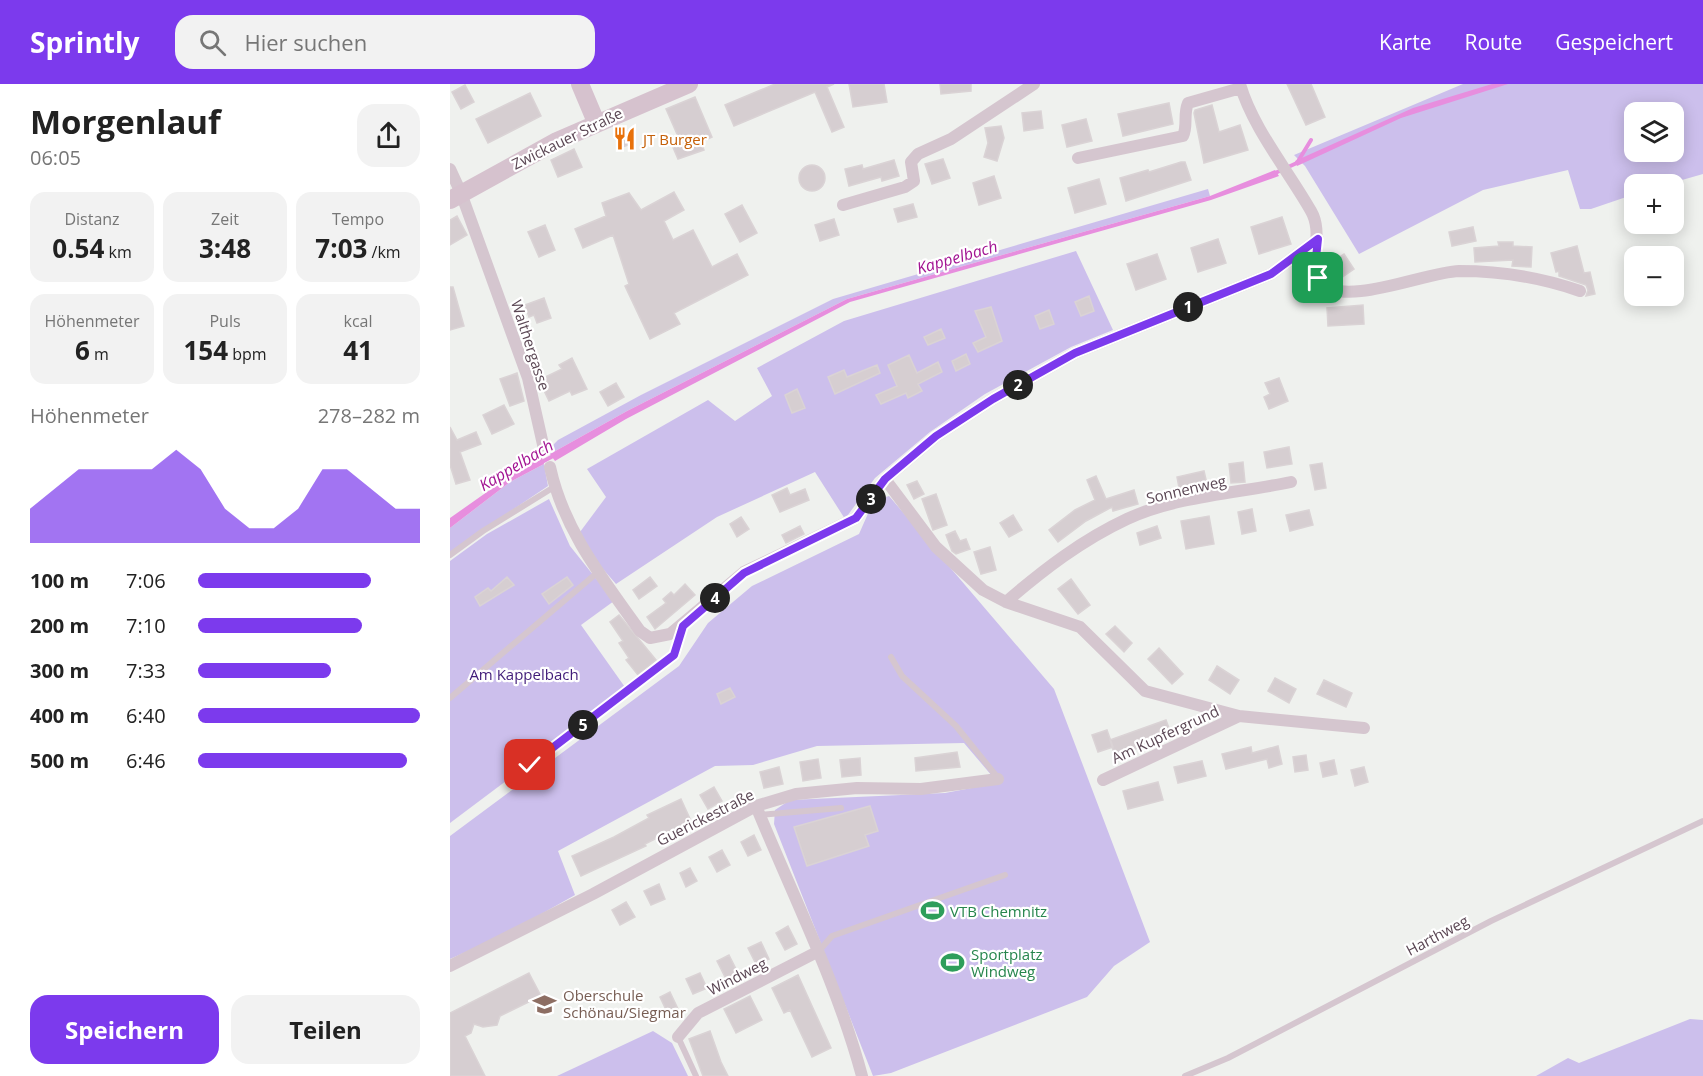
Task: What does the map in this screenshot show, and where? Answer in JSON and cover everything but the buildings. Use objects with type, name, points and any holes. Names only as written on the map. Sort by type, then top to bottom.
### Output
[{"type":"main road","points":[[580,84],[596,122]]},
{"type":"main road","name":"Zwickauer Straße","points":[[455,196],[596,122],[688,84]]},
{"type":"street","points":[[843,205],[905,187],[914,181],[911,162],[918,154],[951,139],[1034,84]]},
{"type":"street","points":[[1078,158],[1183,136],[1186,129],[1184,114],[1188,103],[1241,86],[1276,155],[1295,183],[1318,225],[1315,267],[1318,278],[1331,290],[1351,293],[1369,291],[1457,271],[1509,273],[1548,280],[1580,291]]},
{"type":"street","name":"Walthergasse","points":[[450,170],[455,196],[528,378],[544,449]]},
{"type":"street","points":[[683,626],[744,573],[856,518],[885,479],[946,430],[993,399],[1075,353],[1271,274],[1318,239]]},
{"type":"street","name":"Walthergasse","points":[[550,467],[554,488],[577,540],[640,631],[650,638],[658,638],[683,626]]},
{"type":"street","name":"Am Kupfergrund","points":[[885,479],[936,547],[983,590],[1006,602],[1080,627],[1145,691],[1239,716],[1364,728]]},
{"type":"street","name":"Sonnenweg","points":[[1006,602],[1043,570],[1127,519],[1168,506],[1292,482]]},
{"type":"street","name":"Am Kupfergrund","points":[[1103,780],[1239,716]]},
{"type":"street","name":"Guerickestraße","points":[[450,966],[758,810],[796,794],[857,788],[921,789],[998,779]]},
{"type":"street","points":[[758,810],[855,1048],[862,1076]]},
{"type":"street","name":"Windweg","points":[[678,1037],[698,1013],[817,952]]},
{"type":"lane","name":"Walthergasse","points":[[544,449],[550,467]]},
{"type":"lane","points":[[450,555],[483,531],[554,488]]},
{"type":"lane","points":[[450,698],[598,572]]},
{"type":"lane","points":[[526,769],[674,655],[683,626]]},
{"type":"lane","points":[[891,657],[902,676],[956,726],[998,779]]},
{"type":"lane","points":[[758,810],[841,807]]},
{"type":"lane","name":"Harthweg","points":[[1185,1076],[1228,1058],[1491,921],[1703,821]]},
{"type":"lane","points":[[817,952],[832,936],[1005,875]]},
{"type":"lane","points":[[678,1037],[696,1076]]},
{"type":"green space","points":[[1463,84],[1703,84],[1703,174],[1684,179],[1684,174],[1624,174],[1624,198],[1591,209],[1580,209],[1568,170],[1483,190],[1359,254],[1305,166],[1294,155]]},
{"type":"green space","points":[[1208,189],[1210,196],[847,299],[627,411],[550,454],[549,449],[558,440],[641,395],[833,299]]},
{"type":"green space","points":[[1076,251],[1113,330],[1071,347],[985,394],[930,432],[875,478],[845,519],[815,472],[717,517],[616,584],[596,561],[580,532],[606,497],[587,469],[708,400],[735,421],[772,396],[757,368],[844,321]]},
{"type":"green space","points":[[544,464],[548,486],[450,552],[450,528],[510,482]]},
{"type":"green space","points":[[889,496],[1054,689],[1150,942],[1114,966],[1087,997],[891,1073],[873,1076],[774,824],[775,810],[790,800],[945,793],[998,783],[964,743],[817,746],[753,765],[715,766],[558,851],[575,895],[504,935],[450,959],[450,836],[679,666],[708,623],[752,586],[859,534],[870,509],[879,499]]},
{"type":"green space","name":"Am Kappelbach","points":[[549,499],[570,546],[614,601],[581,625],[627,690],[450,823],[450,561],[487,534]]},
{"type":"green space","points":[[1690,1019],[1703,1020],[1703,1076],[1536,1076],[1568,1058],[1579,1063]]},
{"type":"green space","points":[[653,1031],[672,1043],[688,1076],[557,1076]]},
{"type":"shaded area","points":[[1492,84],[1508,84],[1401,118],[1297,166],[1295,161],[1413,108]]},
{"type":"shaded area","points":[[1275,170],[1279,176],[1211,200],[850,302],[626,419],[555,461],[550,454],[627,411],[847,299],[1210,196]]},
{"type":"shaded area","points":[[541,454],[544,464],[510,482],[450,528],[450,518]]},
{"type":"waterway","points":[[1297,163],[1311,140]]},
{"type":"waterway","name":"Kappelbach","points":[[1273,174],[1299,162]]},
{"type":"waterway","name":"Kappelbach","points":[[540,463],[555,455]]},
{"type":"place","name":"JT Burger","points":[[625,139]]},
{"type":"place","name":"VTB Chemnitz","points":[[932,911]]},
{"type":"place","name":"Sportplatz Windweg","points":[[953,963]]},
{"type":"place","name":"Oberschule Schönau/Siegmar","points":[[545,1004]]},
{"type":"route","points":[[530,765],[674,655],[683,626],[744,573],[856,518],[885,479],[936,436],[993,399],[1075,353],[1271,274],[1318,239],[1315,267],[1318,278]]}]
